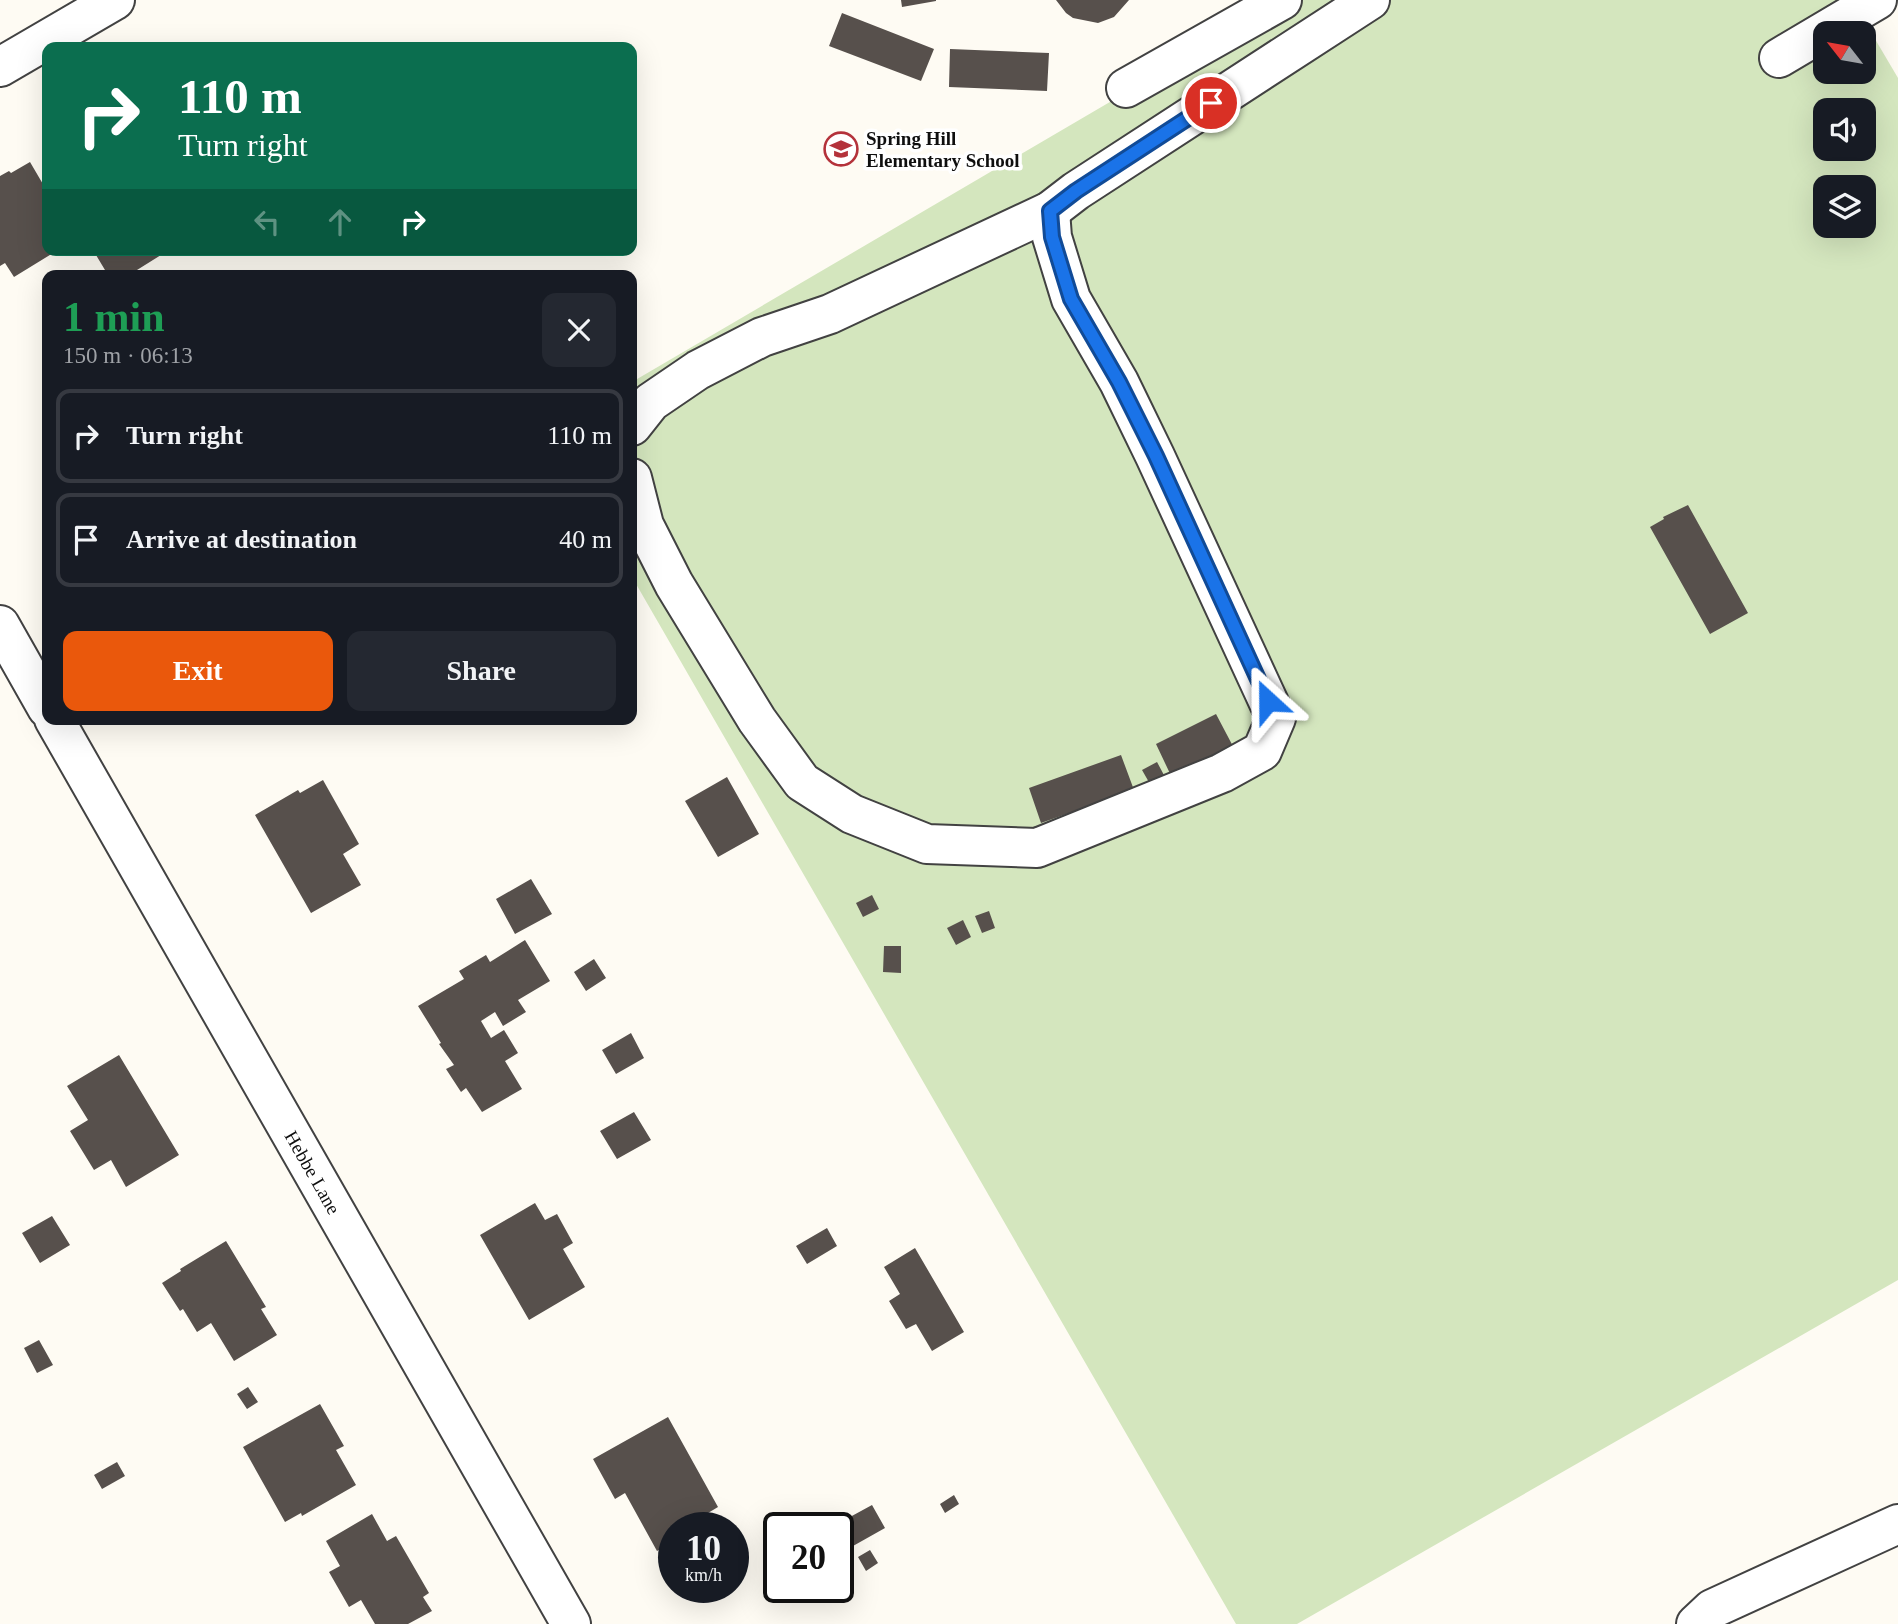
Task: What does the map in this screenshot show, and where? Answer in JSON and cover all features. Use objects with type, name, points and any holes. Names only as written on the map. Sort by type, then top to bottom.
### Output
[{"type":"street","points":[[43,42],[115,0]]},
{"type":"street","points":[[1126,88],[1282,0]]},
{"type":"street","points":[[637,420],[651,402],[698,370],[762,337],[830,314],[1050,211],[1076,191],[1370,0]]},
{"type":"street","points":[[1779,58],[1877,0]]},
{"type":"street","points":[[0,67],[42,43]]},
{"type":"street","points":[[637,498],[644,525],[674,584],[757,720],[802,782],[852,814],[927,844],[1037,848],[1222,773],[1262,751],[1276,718],[1156,456],[1119,382],[1071,299],[1052,237],[1050,211]]},
{"type":"street","points":[[0,625],[42,699]]},
{"type":"street","name":"Hebbe Lane","points":[[57,725],[571,1624]]},
{"type":"street","points":[[1696,1624],[1712,1609],[1898,1524]]},
{"type":"green space","points":[[1284,0],[1852,0],[1864,21],[1813,21],[1813,84],[1876,84],[1876,41],[1898,78],[1898,1280],[1297,1624],[1236,1624],[637,586],[637,379]]},
{"type":"building","points":[[901,0],[936,0],[936,1],[902,7]]},
{"type":"building","points":[[1056,0],[1129,0],[1114,17],[1098,23],[1073,18]]},
{"type":"building","points":[[842,13],[934,49],[921,81],[829,46]]},
{"type":"building","points":[[950,49],[1049,53],[1047,91],[949,87]]},
{"type":"building","points":[[30,162],[42,182],[42,256],[48,256],[14,277],[5,263],[0,266],[0,176],[9,171],[11,173]]},
{"type":"building","points":[[97,256],[159,256],[137,270],[105,270]]},
{"type":"building","points":[[1688,505],[1748,613],[1710,634],[1650,527],[1664,519],[1663,517]]},
{"type":"building","points":[[1216,714],[1236,752],[1174,782],[1156,744]]},
{"type":"building","points":[[1121,755],[1134,790],[1041,823],[1029,788]]},
{"type":"building","points":[[1157,762],[1165,777],[1150,784],[1142,770]]},
{"type":"building","points":[[727,777],[759,834],[718,857],[685,801]]},
{"type":"building","points":[[323,780],[359,844],[343,854],[361,885],[311,913],[255,815],[298,790],[300,793]]},
{"type":"building","points":[[531,879],[552,914],[515,934],[496,899]]},
{"type":"building","points":[[872,895],[879,909],[863,917],[856,903]]},
{"type":"building","points":[[989,911],[995,928],[982,933],[975,916]]},
{"type":"building","points":[[963,920],[971,937],[956,945],[947,928]]},
{"type":"building","points":[[525,940],[550,981],[518,1000],[526,1012],[503,1026],[495,1012],[481,1021],[491,1038],[504,1030],[518,1053],[505,1061],[522,1089],[482,1112],[466,1088],[461,1092],[446,1069],[454,1065],[418,1006],[464,979],[459,971],[486,955],[490,962]]},
{"type":"building","points":[[884,946],[901,946],[901,973],[883,972]]},
{"type":"building","points":[[594,959],[606,978],[586,991],[574,972]]},
{"type":"building","points":[[631,1033],[644,1058],[616,1074],[602,1050]]},
{"type":"building","points":[[119,1055],[179,1155],[126,1187],[111,1160],[94,1170],[70,1131],[88,1120],[67,1086]]},
{"type":"building","points":[[634,1112],[651,1140],[617,1159],[600,1131]]},
{"type":"building","points":[[535,1203],[545,1220],[557,1214],[573,1243],[563,1249],[585,1287],[529,1320],[480,1235]]},
{"type":"building","points":[[52,1216],[70,1245],[40,1263],[22,1233]]},
{"type":"building","points":[[827,1228],[837,1246],[807,1264],[796,1246]]},
{"type":"building","points":[[226,1241],[266,1307],[261,1309],[277,1335],[234,1361],[211,1323],[197,1332],[162,1283]]},
{"type":"building","points":[[915,1248],[964,1332],[932,1351],[916,1324],[906,1329],[889,1301],[900,1294],[884,1267]]},
{"type":"building","points":[[39,1340],[53,1365],[37,1373],[24,1348]]},
{"type":"building","points":[[248,1387],[258,1402],[247,1409],[237,1394]]},
{"type":"building","points":[[320,1404],[344,1446],[336,1450],[356,1485],[302,1516],[301,1513],[285,1522],[243,1447]]},
{"type":"building","points":[[668,1417],[718,1507],[710,1512],[658,1512],[657,1551],[625,1493],[615,1499],[593,1459]]},
{"type":"building","points":[[117,1462],[125,1476],[102,1489],[94,1475]]},
{"type":"building","points":[[954,1495],[959,1504],[945,1513],[940,1504]]},
{"type":"building","points":[[872,1505],[885,1528],[854,1545],[854,1515]]},
{"type":"building","points":[[372,1514],[387,1541],[396,1536],[429,1593],[423,1597],[432,1611],[408,1624],[375,1624],[361,1600],[349,1607],[329,1572],[340,1566],[326,1541]]},
{"type":"building","points":[[870,1550],[878,1563],[866,1571],[858,1557]]},
{"type":"place","name":"Spring Hill Elementary School","points":[[841,149]]},
{"type":"route","points":[[1211,103],[1076,191],[1050,211],[1052,237],[1071,299],[1119,382],[1156,456],[1268,701]]}]
